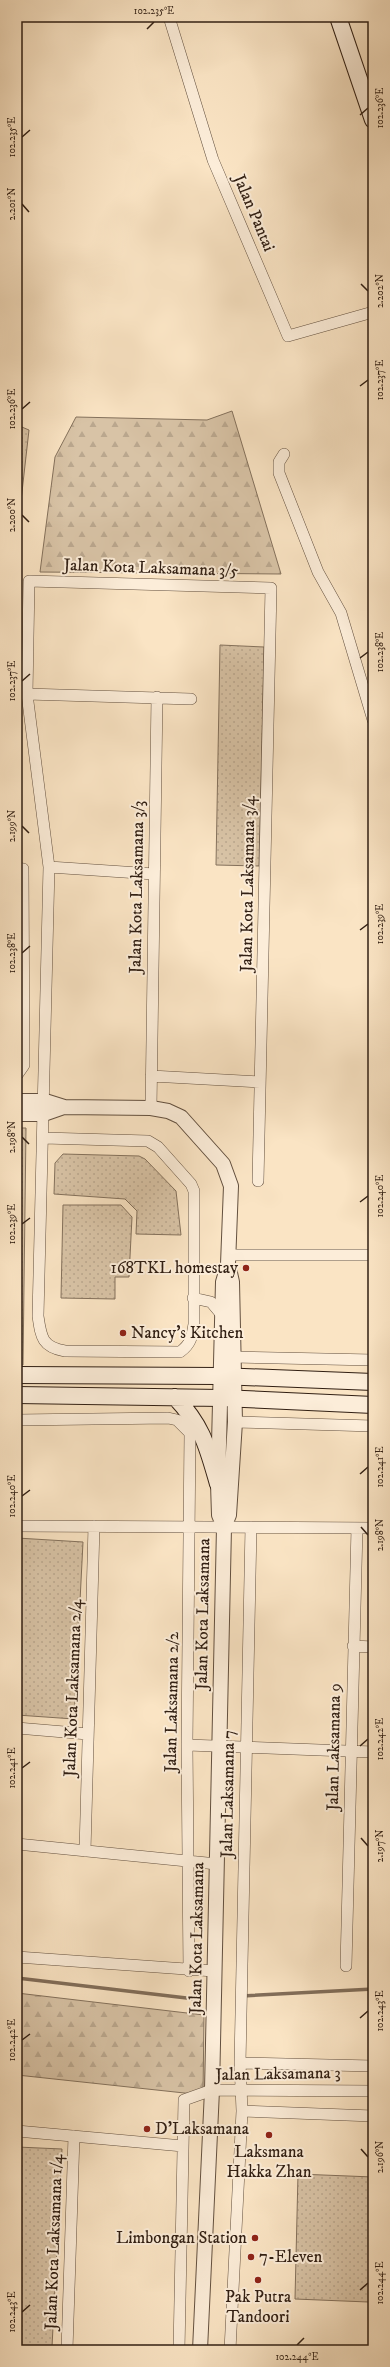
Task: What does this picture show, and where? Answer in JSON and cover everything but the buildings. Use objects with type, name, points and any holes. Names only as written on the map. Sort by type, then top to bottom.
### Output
[{"type":"main road","points":[[338,17],[373,120]]},
{"type":"main road","points":[[17,1375],[228,1376],[373,1382]]},
{"type":"main road","points":[[17,1395],[228,1398],[373,1405]]},
{"type":"main road","points":[[176,1397],[192,1415],[201,1430],[218,1484]]},
{"type":"street","name":"Jalan Pantai","points":[[169,17],[213,160],[288,336],[373,312]]},
{"type":"street","points":[[284,454],[278,462],[279,472],[318,572],[341,613],[373,720]]},
{"type":"street","name":"Jalan Kota Laksamana 3/5","points":[[27,694],[29,581],[271,588]]},
{"type":"street","name":"Jalan Kota Laksamana 3/4","points":[[258,1181],[271,588]]},
{"type":"street","points":[[44,1138],[148,1141],[158,1147],[191,1184],[194,1191],[192,1340],[187,1347],[180,1352],[65,1351],[53,1349],[45,1342],[40,1332],[38,1316],[45,1108],[49,867],[27,694],[191,699]]},
{"type":"street","name":"Jalan Kota Laksamana 3/3","points":[[151,1108],[157,697]]},
{"type":"street","points":[[49,867],[154,874]]},
{"type":"street","points":[[17,1075],[24,1065],[20,869]]},
{"type":"street","points":[[151,1076],[260,1082]]},
{"type":"street","points":[[17,1101],[45,1108]]},
{"type":"street","points":[[17,1114],[45,1108],[64,1107],[151,1108],[168,1111],[181,1117],[226,1169],[231,1186],[229,1259],[232,1282],[234,1357],[228,1376]]},
{"type":"street","points":[[229,1259],[373,1255]]},
{"type":"street","points":[[228,1376],[222,1314],[223,1282],[229,1259]]},
{"type":"street","points":[[193,1298],[211,1302],[222,1314]]},
{"type":"street","points":[[234,1357],[373,1360]]},
{"type":"street","name":"Jalan Kota Laksamana","points":[[224,1527],[219,1515],[218,1484],[228,1398],[228,1376]]},
{"type":"street","name":"Jalan Kota Laksamana","points":[[200,2350],[212,2090],[218,1747],[224,1527],[229,1515],[235,1422],[228,1398]]},
{"type":"street","name":"Jalan Laksamana 2/2","points":[[17,1420],[168,1418],[181,1422],[190,1432],[187,1746],[189,1862],[188,1971]]},
{"type":"street","points":[[235,1422],[373,1426]]},
{"type":"street","points":[[17,1526],[373,1528]]},
{"type":"street","name":"Jalan Kota Laksamana 2/4","points":[[85,1851],[94,1526]]},
{"type":"street","name":"Jalan Laksamana 7","points":[[230,2350],[242,2111],[240,2063],[252,1527]]},
{"type":"street","name":"Jalan Laksamana 9","points":[[346,1966],[357,1528]]},
{"type":"street","points":[[353,1646],[373,1647]]},
{"type":"street","points":[[17,1728],[88,1734]]},
{"type":"street","points":[[187,1746],[373,1752]]},
{"type":"street","points":[[17,1844],[217,1864]]},
{"type":"street","points":[[17,1956],[188,1971],[214,1971]]},
{"type":"street","points":[[240,2063],[373,2066]]},
{"type":"street","name":"Jalan Laksamana 3","points":[[183,2146],[184,2100],[212,2090],[373,2091]]},
{"type":"street","points":[[242,2111],[373,2116]]},
{"type":"street","points":[[17,2131],[183,2146],[179,2350]]},
{"type":"street","name":"Jalan Kota Laksamana 1/4","points":[[67,2350],[74,2136]]},
{"type":"green space","points":[[232,411],[281,574],[40,572],[55,457],[76,417],[207,420]]},
{"type":"green space","points":[[17,425],[29,430],[17,536]]},
{"type":"green space","points":[[220,645],[264,647],[259,866],[216,865]]},
{"type":"green space","points":[[17,1128],[26,1128],[23,1365],[17,1365]]},
{"type":"green space","points":[[63,1154],[139,1156],[145,1159],[176,1191],[181,1235],[136,1234],[137,1211],[125,1199],[54,1194],[55,1163]]},
{"type":"green space","points":[[63,1205],[121,1205],[132,1217],[129,1277],[115,1277],[115,1299],[61,1298]]},
{"type":"green space","points":[[17,1538],[83,1542],[74,1719],[17,1715]]},
{"type":"green space","points":[[17,1993],[204,2015],[203,2095],[17,2075]]},
{"type":"green space","points":[[17,2147],[62,2149],[52,2347],[17,2345]]},
{"type":"green space","points":[[298,2174],[373,2177],[373,2297],[368,2302],[295,2299]]},
{"type":"waterway","points":[[17,1978],[195,1999]]},
{"type":"waterway","points":[[242,1996],[373,1989]]},
{"type":"place","name":"168TKL homestay","points":[[246,1268]]},
{"type":"place","name":"Nancy's Kitchen","points":[[123,1333]]},
{"type":"place","name":"D’Laksamana","points":[[147,2129]]},
{"type":"place","name":"Laksmana Hakka Zhan","points":[[269,2135]]},
{"type":"place","name":"Limbongan Station","points":[[255,2238]]},
{"type":"place","name":"7-Eleven","points":[[251,2257]]},
{"type":"place","name":"Pak Putra Tandoori","points":[[258,2280]]}]
